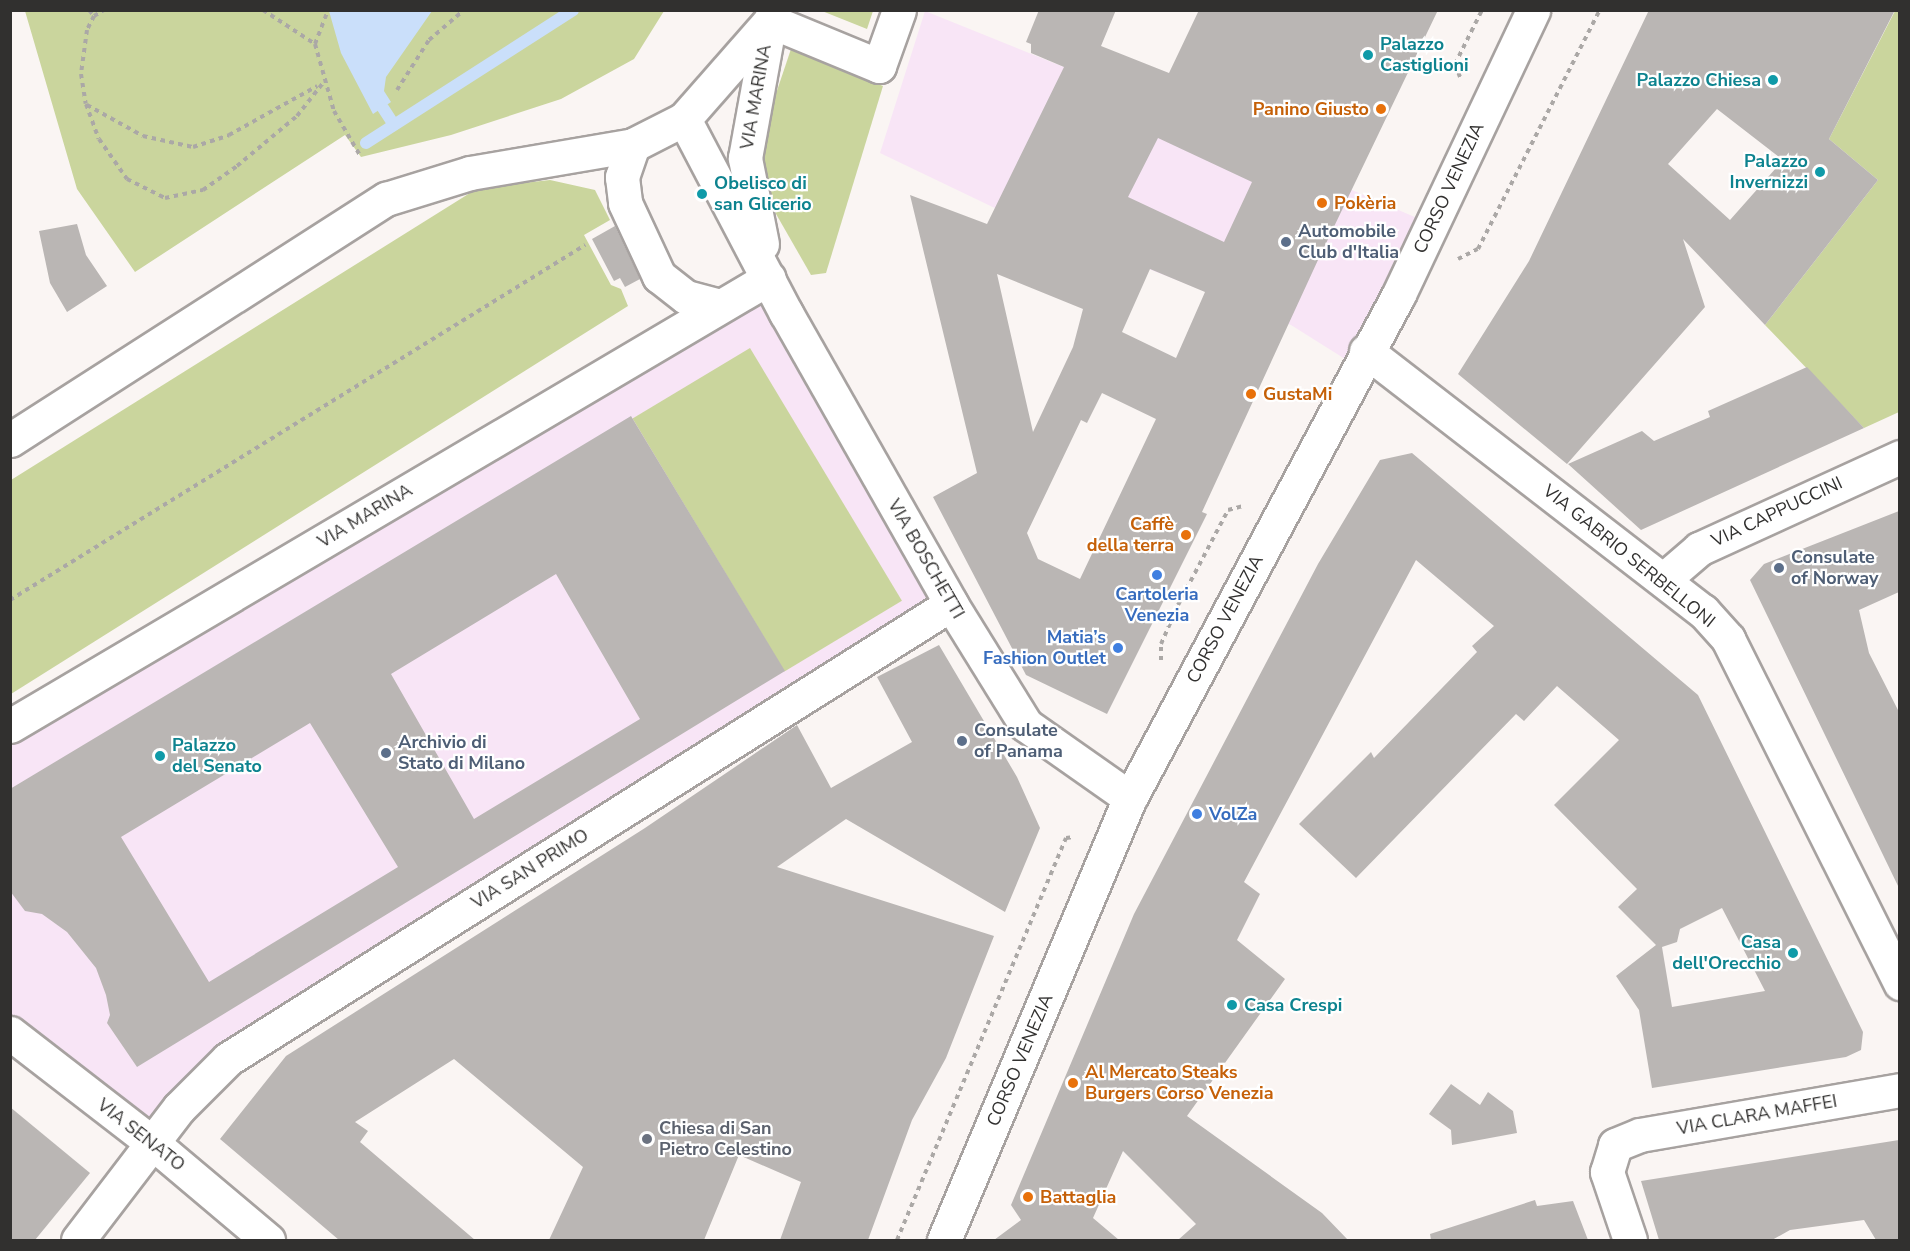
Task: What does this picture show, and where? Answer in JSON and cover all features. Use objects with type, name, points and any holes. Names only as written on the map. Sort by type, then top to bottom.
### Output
[{"type":"street","name":"VIA MARINA","points":[[771,16],[879,66],[898,10]]},
{"type":"street","name":"CORSO VENEZIA","points":[[944,1240],[1130,798],[1415,261],[1533,10]]},
{"type":"street","name":"VIA MARINA","points":[[10,440],[386,199],[470,173],[633,145],[684,119],[771,16]]},
{"type":"street","name":"VIA MARINA","points":[[10,726],[769,278],[745,158],[771,16]]},
{"type":"street","points":[[684,119],[769,278]]},
{"type":"street","points":[[633,145],[622,177],[625,203],[659,276],[686,297],[720,306]]},
{"type":"street","name":"VIA BOSCHETTI","points":[[769,278],[951,604],[1026,725],[1130,798]]},
{"type":"street","name":"VIA GABRIO SERBELLONI","points":[[1366,351],[1703,611],[1728,639],[1899,983]]},
{"type":"street","name":"VIA CAPPUCCINI","points":[[1663,580],[1699,549],[1899,457]]},
{"type":"street","name":"VIA SAN PRIMO","points":[[78,1240],[146,1156],[179,1108],[228,1059],[951,604]]},
{"type":"street","name":"VIA SENATO","points":[[10,1033],[146,1156],[268,1240]]},
{"type":"street","name":"VIA CLARA MAFFEI","points":[[1630,1240],[1607,1172],[1615,1144],[1640,1135],[1899,1090]]},
{"type":"path","points":[[89,10],[94,16]]},
{"type":"path","points":[[104,10],[94,16],[87,30],[81,74],[86,104],[99,139],[127,179],[165,198],[203,190],[237,166],[291,122],[323,83]]},
{"type":"path","points":[[263,10],[315,44]]},
{"type":"path","points":[[328,10],[315,44],[323,83],[345,135],[361,157]]},
{"type":"path","points":[[397,90],[429,40],[464,10]]},
{"type":"path","points":[[1415,261],[1458,259],[1478,249],[1600,10]]},
{"type":"path","points":[[86,104],[143,136],[192,147],[229,135],[323,83]]},
{"type":"path","points":[[10,600],[585,245]]},
{"type":"path","points":[[897,1240],[1066,838],[1117,832]]},
{"type":"shaded area","points":[[925,11],[1091,78],[1424,221],[1353,364],[1291,325],[1001,211],[880,153]]},
{"type":"shaded area","points":[[768,283],[947,602],[226,1056],[154,1139],[11,1030],[10,730]]},
{"type":"green space","points":[[25,11],[664,11],[634,59],[561,99],[451,135],[361,157],[345,135],[135,272],[77,189]]},
{"type":"green space","points":[[822,11],[873,11],[867,29]]},
{"type":"green space","points":[[1895,11],[1899,11],[1899,412],[1864,428],[1765,325],[1878,180],[1829,139]]},
{"type":"green space","points":[[791,49],[883,86],[826,273],[811,275],[760,186],[753,162]]},
{"type":"green space","points":[[550,180],[595,190],[610,220],[584,235],[611,285],[621,289],[628,306],[11,694],[11,480],[478,188]]},
{"type":"green space","points":[[750,348],[902,601],[785,671],[633,419]]},
{"type":"water","points":[[329,11],[432,11],[386,77],[384,91],[391,102],[373,114],[341,53]]},
{"type":"building","points":[[1039,10],[1116,10],[1101,46],[1169,73],[1199,10],[1438,10],[1318,260],[1202,512],[1207,514],[1107,714],[1026,675],[933,497],[977,473],[910,195],[987,224],[1064,67],[1031,53],[1031,44],[1026,42]],"holes":[[[1158,138],[1252,182],[1224,242],[1128,197]],[[1150,269],[1205,292],[1176,358],[1122,332]],[[997,274],[1083,309],[1073,347],[1033,432]],[[1102,393],[1156,419],[1080,579],[1038,559],[1027,533],[1081,420],[1087,423]]]},
{"type":"building","points":[[1649,10],[1895,10],[1829,139],[1878,180],[1765,325],[1683,239],[1705,307],[1567,464],[1458,374],[1529,261]],"holes":[[[1717,109],[1783,160],[1730,220],[1668,164]]]},
{"type":"building","points":[[77,224],[86,255],[107,286],[67,312],[50,283],[39,231]]},
{"type":"building","points":[[615,226],[640,279],[625,287],[620,278],[614,281],[592,239]]},
{"type":"building","points":[[1807,367],[1864,428],[1641,530],[1568,464],[1642,431],[1654,441],[1710,417],[1708,411]]},
{"type":"building","name":"Palazzo del Senato","points":[[631,416],[785,671],[137,1067],[107,1023],[110,1015],[106,995],[96,968],[67,932],[42,914],[25,911],[10,891],[10,789]],"holes":[[[556,574],[640,719],[474,819],[391,674]],[[310,723],[398,867],[209,982],[121,837]]]},
{"type":"building","points":[[1412,453],[1698,695],[1863,1032],[1861,1050],[1846,1057],[1652,1088],[1639,1010],[1616,976],[1656,945],[1618,907],[1637,889],[1554,805],[1619,740],[1557,686],[1524,721],[1516,714],[1356,878],[1299,824],[1371,752],[1374,758],[1477,652],[1472,646],[1494,626],[1416,560],[1244,882],[1260,894],[1237,940],[1285,979],[1187,1116],[1322,1213],[1348,1240],[1178,1240],[1196,1224],[1123,1151],[1093,1218],[1119,1240],[994,1240],[1021,1220],[1011,1205],[1134,914],[1318,564],[1380,460]],"holes":[[[1722,908],[1765,991],[1672,1007],[1662,947],[1677,942],[1680,929]]]},
{"type":"building","points":[[1899,511],[1899,592],[1859,610],[1869,653],[1899,712],[1899,888],[1750,580],[1764,564]]},
{"type":"building","points":[[939,645],[1017,777],[1040,828],[1005,912],[846,819],[777,867],[994,936],[946,1058],[912,1120],[868,1240],[780,1240],[801,1182],[739,1155],[704,1240],[549,1240],[583,1167],[454,1059],[355,1122],[368,1131],[360,1142],[475,1240],[339,1240],[220,1139],[286,1056],[645,828],[797,725],[831,788],[912,742],[877,677]]},
{"type":"building","points":[[1451,1084],[1480,1105],[1488,1092],[1513,1111],[1517,1133],[1452,1145],[1451,1130],[1429,1114]]},
{"type":"building","points":[[10,1107],[90,1173],[35,1240],[10,1240]]},
{"type":"building","points":[[1899,1140],[1899,1240],[1876,1240],[1864,1220],[1790,1230],[1772,1240],[1659,1240],[1641,1181]]},
{"type":"building","points":[[1535,1200],[1537,1206],[1573,1201],[1588,1240],[1431,1240],[1430,1234]]},
{"type":"waterway","points":[[366,143],[573,10]]},
{"type":"waterway","points":[[383,108],[394,125]]},
{"type":"place","name":"Palazzo Castiglioni","points":[[1368,55]]},
{"type":"place","name":"Palazzo Chiesa","points":[[1773,80]]},
{"type":"place","name":"Panino Giusto","points":[[1381,109]]},
{"type":"place","name":"Palazzo Invernizzi","points":[[1820,172]]},
{"type":"place","name":"Obelisco di san Glicerio","points":[[702,194]]},
{"type":"place","name":"Pokèria","points":[[1322,203]]},
{"type":"place","name":"Automobile Club d'Italia","points":[[1286,242]]},
{"type":"place","name":"GustaMi","points":[[1251,394]]},
{"type":"place","name":"Caffè della terra","points":[[1186,535]]},
{"type":"place","name":"Consulate of Norway","points":[[1779,568]]},
{"type":"place","name":"Cartoleria Venezia","points":[[1157,575]]},
{"type":"place","name":"Matia’s Fashion Outlet","points":[[1118,648]]},
{"type":"place","name":"Consulate of Panama","points":[[962,741]]},
{"type":"place","name":"Archivio di Stato di Milano","points":[[386,753]]},
{"type":"place","name":"Palazzo del Senato","points":[[160,756]]},
{"type":"place","name":"VolZa","points":[[1197,814]]},
{"type":"place","name":"Casa dell'Orecchio","points":[[1793,953]]},
{"type":"place","name":"Casa Crespi","points":[[1232,1005]]},
{"type":"place","name":"Al Mercato Steaks Burgers Corso Venezia","points":[[1073,1083]]},
{"type":"place","name":"Chiesa di San Pietro Celestino","points":[[647,1139]]},
{"type":"place","name":"Battaglia","points":[[1028,1197]]}]
